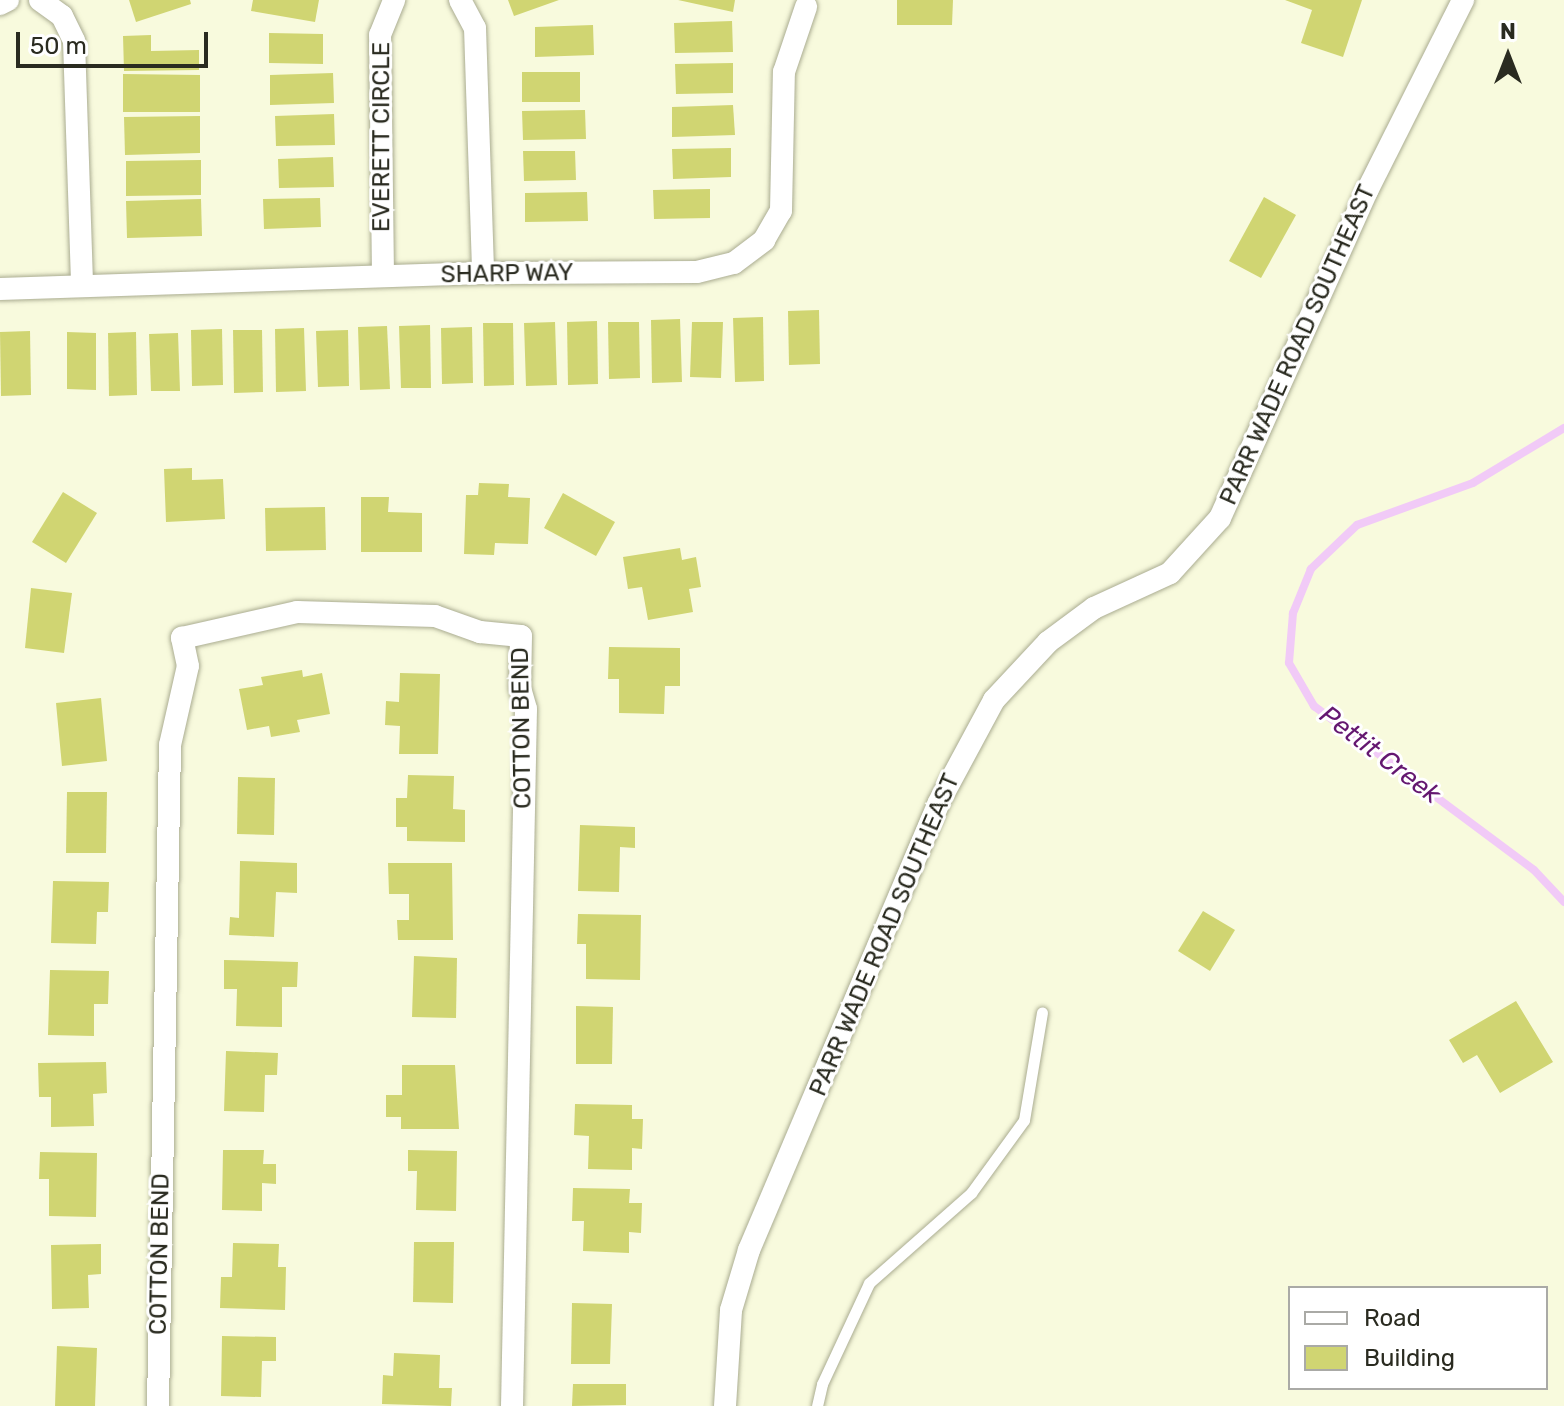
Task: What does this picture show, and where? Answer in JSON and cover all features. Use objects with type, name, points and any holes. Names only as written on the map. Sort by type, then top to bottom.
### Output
[{"type":"street","points":[[0,4],[8,0]]},
{"type":"street","points":[[40,0],[62,16],[74,41],[82,286]]},
{"type":"street","name":"EVERETT CIRCLE","points":[[383,276],[380,35],[394,0]]},
{"type":"street","points":[[460,0],[475,28],[483,273]]},
{"type":"street","name":"PARR WADE ROAD SOUTHEAST","points":[[725,1406],[731,1310],[749,1250],[938,804],[994,700],[1048,642],[1094,608],[1170,573],[1220,518],[1367,191],[1463,0]]},
{"type":"street","name":"SHARP WAY","points":[[0,289],[483,273],[697,272],[750,253],[774,227],[781,211],[784,72],[806,7]]},
{"type":"street","name":"COTTON BEND","points":[[158,1406],[170,745],[188,666],[182,638],[297,612],[435,616],[480,632],[521,636],[520,688],[526,709],[512,1406]]},
{"type":"lane","points":[[817,1406],[822,1384],[869,1283],[971,1193],[1024,1120],[1042,1012]]},
{"type":"building","points":[[129,0],[190,0],[191,4],[136,22]]},
{"type":"building","points":[[253,0],[319,0],[315,22],[251,11]]},
{"type":"building","points":[[508,0],[559,0],[514,16]]},
{"type":"building","points":[[678,0],[735,0],[733,12]]},
{"type":"building","points":[[897,0],[953,0],[952,25],[897,25]]},
{"type":"building","points":[[1285,0],[1362,0],[1343,57],[1301,43],[1312,10]]},
{"type":"building","points":[[732,21],[733,52],[675,53],[674,23]]},
{"type":"building","points":[[593,25],[594,55],[535,57],[535,27]]},
{"type":"building","points":[[269,33],[323,34],[323,64],[269,63]]},
{"type":"building","points":[[151,35],[151,51],[199,50],[199,70],[124,71],[123,36]]},
{"type":"building","points":[[733,63],[733,93],[676,94],[675,64]]},
{"type":"building","points":[[522,72],[580,72],[580,102],[522,102]]},
{"type":"building","points":[[333,73],[334,103],[270,105],[270,75]]},
{"type":"building","points":[[123,74],[200,75],[200,112],[123,112]]},
{"type":"building","points":[[733,105],[735,135],[672,137],[672,107]]},
{"type":"building","points":[[585,110],[586,139],[523,140],[522,111]]},
{"type":"building","points":[[334,114],[335,145],[276,146],[275,116]]},
{"type":"building","points":[[200,116],[200,153],[125,155],[124,117]]},
{"type":"building","points":[[731,148],[731,177],[673,179],[672,149]]},
{"type":"building","points":[[523,151],[575,151],[576,180],[524,181]]},
{"type":"building","points":[[333,157],[334,187],[279,188],[278,159]]},
{"type":"building","points":[[201,160],[201,195],[126,196],[126,161]]},
{"type":"building","points":[[710,189],[710,218],[654,219],[653,190]]},
{"type":"building","points":[[587,192],[588,221],[525,222],[525,193]]},
{"type":"building","points":[[1264,197],[1296,215],[1261,278],[1229,261]]},
{"type":"building","points":[[320,198],[321,227],[264,229],[263,199]]},
{"type":"building","points":[[201,199],[202,236],[127,238],[126,201]]},
{"type":"building","points":[[819,310],[820,364],[789,365],[788,311]]},
{"type":"building","points":[[763,317],[764,381],[735,382],[733,318]]},
{"type":"building","points":[[680,319],[682,382],[652,383],[651,320]]},
{"type":"building","points":[[597,321],[598,384],[568,385],[567,322]]},
{"type":"building","points":[[555,322],[557,385],[526,386],[524,323]]},
{"type":"building","points":[[608,322],[639,322],[640,378],[609,379]]},
{"type":"building","points":[[692,322],[723,322],[721,378],[690,377]]},
{"type":"building","points":[[483,323],[513,323],[514,385],[484,386]]},
{"type":"building","points":[[430,325],[431,388],[401,388],[399,326]]},
{"type":"building","points":[[387,326],[390,389],[360,390],[358,327]]},
{"type":"building","points":[[472,327],[473,383],[442,384],[441,328]]},
{"type":"building","points":[[304,328],[306,391],[276,392],[275,329]]},
{"type":"building","points":[[222,329],[223,385],[192,386],[191,330]]},
{"type":"building","points":[[233,330],[262,330],[263,392],[234,393]]},
{"type":"building","points":[[348,330],[349,386],[318,387],[316,331]]},
{"type":"building","points":[[30,331],[31,395],[1,396],[0,332]]},
{"type":"building","points":[[67,332],[96,333],[96,390],[67,389]]},
{"type":"building","points":[[136,332],[137,395],[109,396],[108,333]]},
{"type":"building","points":[[178,333],[180,391],[151,391],[149,334]]},
{"type":"building","points":[[192,468],[192,480],[223,479],[225,519],[166,522],[164,469]]},
{"type":"building","points":[[479,483],[509,484],[508,497],[530,498],[528,544],[495,543],[494,555],[464,554],[466,495],[478,495]]},
{"type":"building","points":[[63,492],[97,513],[66,563],[32,542]]},
{"type":"building","points":[[563,493],[615,522],[596,556],[544,528]]},
{"type":"building","points":[[361,497],[389,497],[388,512],[422,513],[422,552],[361,552]]},
{"type":"building","points":[[325,507],[326,550],[266,551],[265,508]]},
{"type":"building","points":[[680,548],[682,560],[696,557],[701,587],[689,589],[693,612],[648,620],[642,587],[628,589],[623,557]]},
{"type":"building","points":[[31,588],[72,593],[64,653],[25,648]]},
{"type":"building","points":[[609,647],[680,648],[680,686],[665,686],[664,714],[619,713],[619,679],[608,679]]},
{"type":"building","points":[[302,670],[303,677],[322,673],[330,714],[297,720],[300,732],[271,737],[269,726],[247,730],[239,689],[263,685],[261,677]]},
{"type":"building","points":[[400,673],[440,674],[438,754],[399,754],[400,726],[385,725],[386,701],[399,702]]},
{"type":"building","points":[[101,698],[107,761],[62,766],[56,703]]},
{"type":"building","points":[[408,775],[454,776],[453,809],[465,810],[465,842],[407,841],[407,827],[396,827],[396,798],[407,798]]},
{"type":"building","points":[[238,777],[275,778],[274,835],[237,834]]},
{"type":"building","points":[[67,792],[107,792],[106,853],[66,853]]},
{"type":"building","points":[[580,825],[635,827],[635,848],[620,847],[619,892],[578,891]]},
{"type":"building","points":[[240,861],[297,863],[297,893],[276,892],[274,937],[229,935],[230,917],[239,918]]},
{"type":"building","points":[[388,863],[452,863],[453,940],[398,940],[397,920],[409,920],[409,894],[389,894]]},
{"type":"building","points":[[53,881],[109,882],[108,912],[97,912],[96,944],[51,943]]},
{"type":"building","points":[[1203,911],[1235,930],[1210,971],[1178,951]]},
{"type":"building","points":[[578,914],[641,915],[640,980],[586,979],[586,944],[577,944]]},
{"type":"building","points":[[414,956],[457,958],[456,1018],[412,1017]]},
{"type":"building","points":[[224,960],[298,962],[297,987],[282,987],[282,1027],[236,1026],[237,989],[224,989]]},
{"type":"building","points":[[50,970],[109,971],[108,1004],[94,1004],[94,1036],[48,1035]]},
{"type":"building","points":[[1516,1001],[1553,1062],[1500,1093],[1477,1055],[1463,1063],[1449,1040]]},
{"type":"building","points":[[576,1006],[613,1007],[612,1064],[576,1064]]},
{"type":"building","points":[[226,1051],[278,1053],[277,1075],[265,1075],[264,1112],[224,1111]]},
{"type":"building","points":[[106,1062],[107,1093],[93,1094],[94,1126],[51,1127],[51,1097],[39,1097],[38,1063]]},
{"type":"building","points":[[402,1065],[455,1065],[459,1129],[401,1129],[401,1117],[386,1117],[386,1095],[402,1095]]},
{"type":"building","points":[[575,1104],[632,1105],[632,1119],[643,1119],[642,1149],[632,1148],[632,1170],[588,1169],[589,1136],[574,1135]]},
{"type":"building","points":[[223,1150],[264,1150],[263,1164],[276,1164],[276,1184],[262,1183],[262,1211],[222,1210]]},
{"type":"building","points":[[408,1150],[457,1151],[456,1211],[416,1210],[417,1171],[408,1171]]},
{"type":"building","points":[[40,1152],[97,1153],[96,1217],[49,1216],[49,1179],[39,1179]]},
{"type":"building","points":[[573,1188],[630,1189],[629,1203],[642,1203],[641,1233],[629,1232],[629,1253],[583,1251],[584,1221],[572,1221]]},
{"type":"building","points":[[414,1242],[454,1242],[453,1303],[413,1302]]},
{"type":"building","points":[[233,1243],[279,1244],[278,1267],[286,1267],[285,1310],[220,1308],[221,1277],[232,1277]]},
{"type":"building","points":[[101,1244],[101,1274],[88,1275],[89,1308],[52,1309],[51,1245]]},
{"type":"building","points":[[572,1303],[612,1304],[610,1364],[571,1364]]},
{"type":"building","points":[[222,1336],[276,1337],[276,1361],[262,1361],[261,1397],[221,1396]]},
{"type":"building","points":[[57,1346],[97,1348],[95,1406],[55,1406]]},
{"type":"building","points":[[394,1353],[440,1355],[439,1388],[452,1388],[451,1406],[382,1404],[383,1375],[393,1376]]},
{"type":"building","points":[[573,1384],[626,1384],[626,1405],[572,1406]]},
{"type":"waterway","name":"Pettit Creek","points":[[1564,428],[1473,483],[1357,525],[1311,569],[1293,613],[1289,663],[1314,706],[1534,870],[1564,902]]}]
